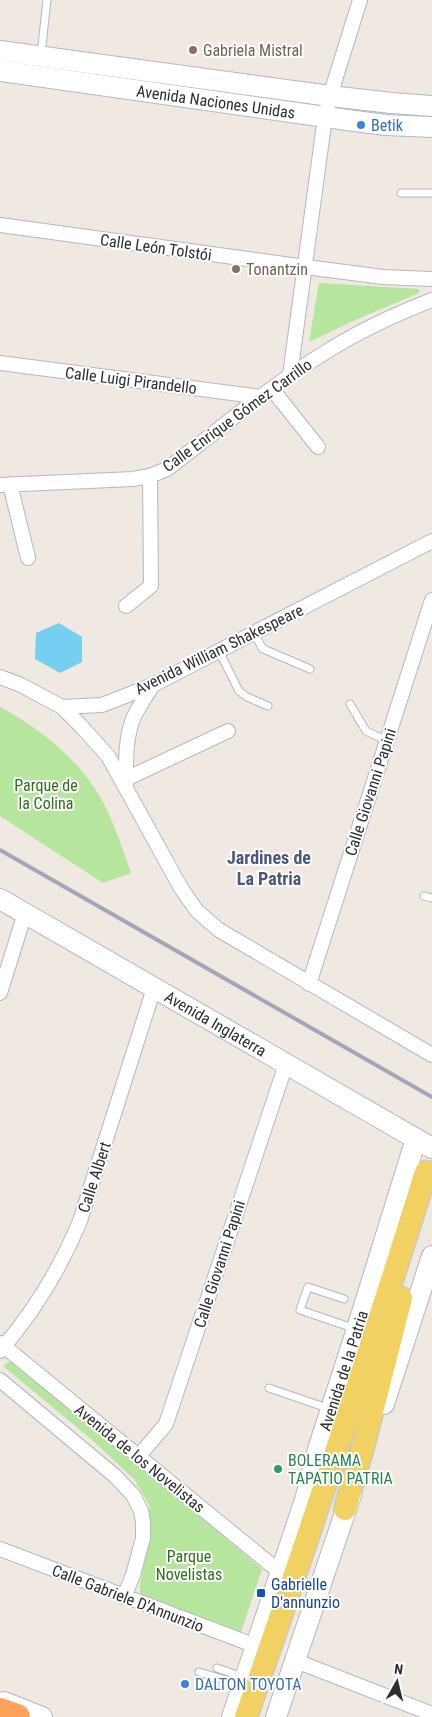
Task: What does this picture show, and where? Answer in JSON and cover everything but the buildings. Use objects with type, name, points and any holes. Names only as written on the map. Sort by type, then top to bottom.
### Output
[{"type":"highway","points":[[0,1711],[17,1717]]},
{"type":"main road","name":"Avenida de la Patria","points":[[246,1717],[304,1552],[415,1256],[426,1172]]},
{"type":"main road","name":"Avenida de la Patria","points":[[260,1717],[317,1555],[415,1256],[432,1195]]},
{"type":"main road","points":[[305,1500],[328,1444],[375,1304],[415,1256]]},
{"type":"main road","points":[[346,1510],[415,1256]]},
{"type":"street","points":[[290,375],[325,117],[360,0]]},
{"type":"street","name":"Avenida Naciones Unidas","points":[[0,51],[392,104],[432,106]]},
{"type":"street","name":"Avenida Naciones Unidas","points":[[0,71],[386,125],[432,127]]},
{"type":"street","name":"Calle León Tolstói","points":[[0,225],[306,267],[383,276],[432,279]]},
{"type":"street","name":"Calle Enrique Gómez Carrillo","points":[[5,484],[133,479],[150,476],[167,469],[290,375],[328,351],[382,322],[432,300]]},
{"type":"street","name":"Calle Luigi Pirandello","points":[[0,363],[267,393]]},
{"type":"street","points":[[267,393],[318,447]]},
{"type":"street","points":[[126,606],[151,586],[150,476]]},
{"type":"street","points":[[5,484],[28,558]]},
{"type":"street","name":"Avenida William Shakespeare","points":[[62,707],[102,705],[153,685],[432,541]]},
{"type":"street","name":"Calle Giovanni Papini","points":[[308,984],[432,600]]},
{"type":"street","points":[[0,677],[21,685],[62,707],[108,756],[126,785],[181,888],[197,911],[219,930],[308,984],[432,1054]]},
{"type":"street","points":[[126,785],[126,749],[129,734],[133,720],[153,685]]},
{"type":"street","points":[[124,696],[136,696],[139,709]]},
{"type":"street","points":[[126,785],[228,731]]},
{"type":"street","name":"Avenida Inglaterra","points":[[0,899],[424,1144]]},
{"type":"street","points":[[0,993],[25,914]]},
{"type":"street","name":"Calle Albert","points":[[1,1347],[46,1290],[68,1250],[80,1221],[154,988]]},
{"type":"street","name":"Calle Giovanni Papini","points":[[138,1456],[166,1424],[286,1064]]},
{"type":"street","name":"Avenida de la Patria","points":[[232,1717],[305,1500],[318,1446],[357,1329],[424,1144]]},
{"type":"street","name":"Avenida de los Novelistas","points":[[1,1347],[281,1573]]},
{"type":"street","name":"Avenida de los Novelistas","points":[[0,1380],[116,1476],[133,1495],[141,1511],[143,1538],[133,1575],[124,1597]]},
{"type":"street","points":[[276,1717],[346,1510]]},
{"type":"street","name":"Calle Gabriele D'Annunzio","points":[[0,1549],[256,1646]]},
{"type":"street","points":[[296,1661],[432,1714]]},
{"type":"street","points":[[224,1717],[244,1684]]},
{"type":"street","points":[[0,1701],[42,1717]]},
{"type":"lane","points":[[41,57],[47,0]]},
{"type":"lane","points":[[401,193],[432,193]]},
{"type":"lane","points":[[254,633],[262,648],[310,669]]},
{"type":"lane","points":[[219,651],[239,691],[268,706]]},
{"type":"lane","points":[[350,704],[366,731],[386,741]]},
{"type":"lane","points":[[424,896],[432,898]]},
{"type":"lane","points":[[344,1299],[308,1287],[300,1310],[357,1329]]},
{"type":"lane","points":[[269,1388],[331,1409]]},
{"type":"lane","points":[[217,1668],[244,1684]]},
{"type":"lane","points":[[199,1672],[244,1684]]},
{"type":"green space","points":[[319,283],[418,289],[420,291],[309,342]]},
{"type":"green space","name":"Parque de la Colina","points":[[0,707],[42,734],[80,768],[99,795],[109,814],[131,873],[103,883],[0,816]]},
{"type":"green space","name":"Parque Novelistas","points":[[12,1359],[262,1569],[241,1632],[140,1595],[140,1583],[151,1531],[149,1505],[134,1479],[91,1439],[3,1366]]},
{"type":"water","points":[[59,623],[82,637],[82,662],[60,673],[35,659],[36,633]]},
{"type":"railway","points":[[0,850],[432,1097]]},
{"type":"place","name":"Gabriela Mistral","points":[[193,50]]},
{"type":"place","name":"Betik","points":[[361,125]]},
{"type":"place","name":"Tonantzin","points":[[236,269]]},
{"type":"place","name":"BOLERAMA TAPATIO PATRIA","points":[[278,1469]]},
{"type":"place","name":"Gabrielle D'annunzio","points":[[261,1593]]},
{"type":"place","name":"DALTON TOYOTA","points":[[185,1684]]},
{"type":"district","name":"Jardines de La Patria","points":[[269,868]]}]
